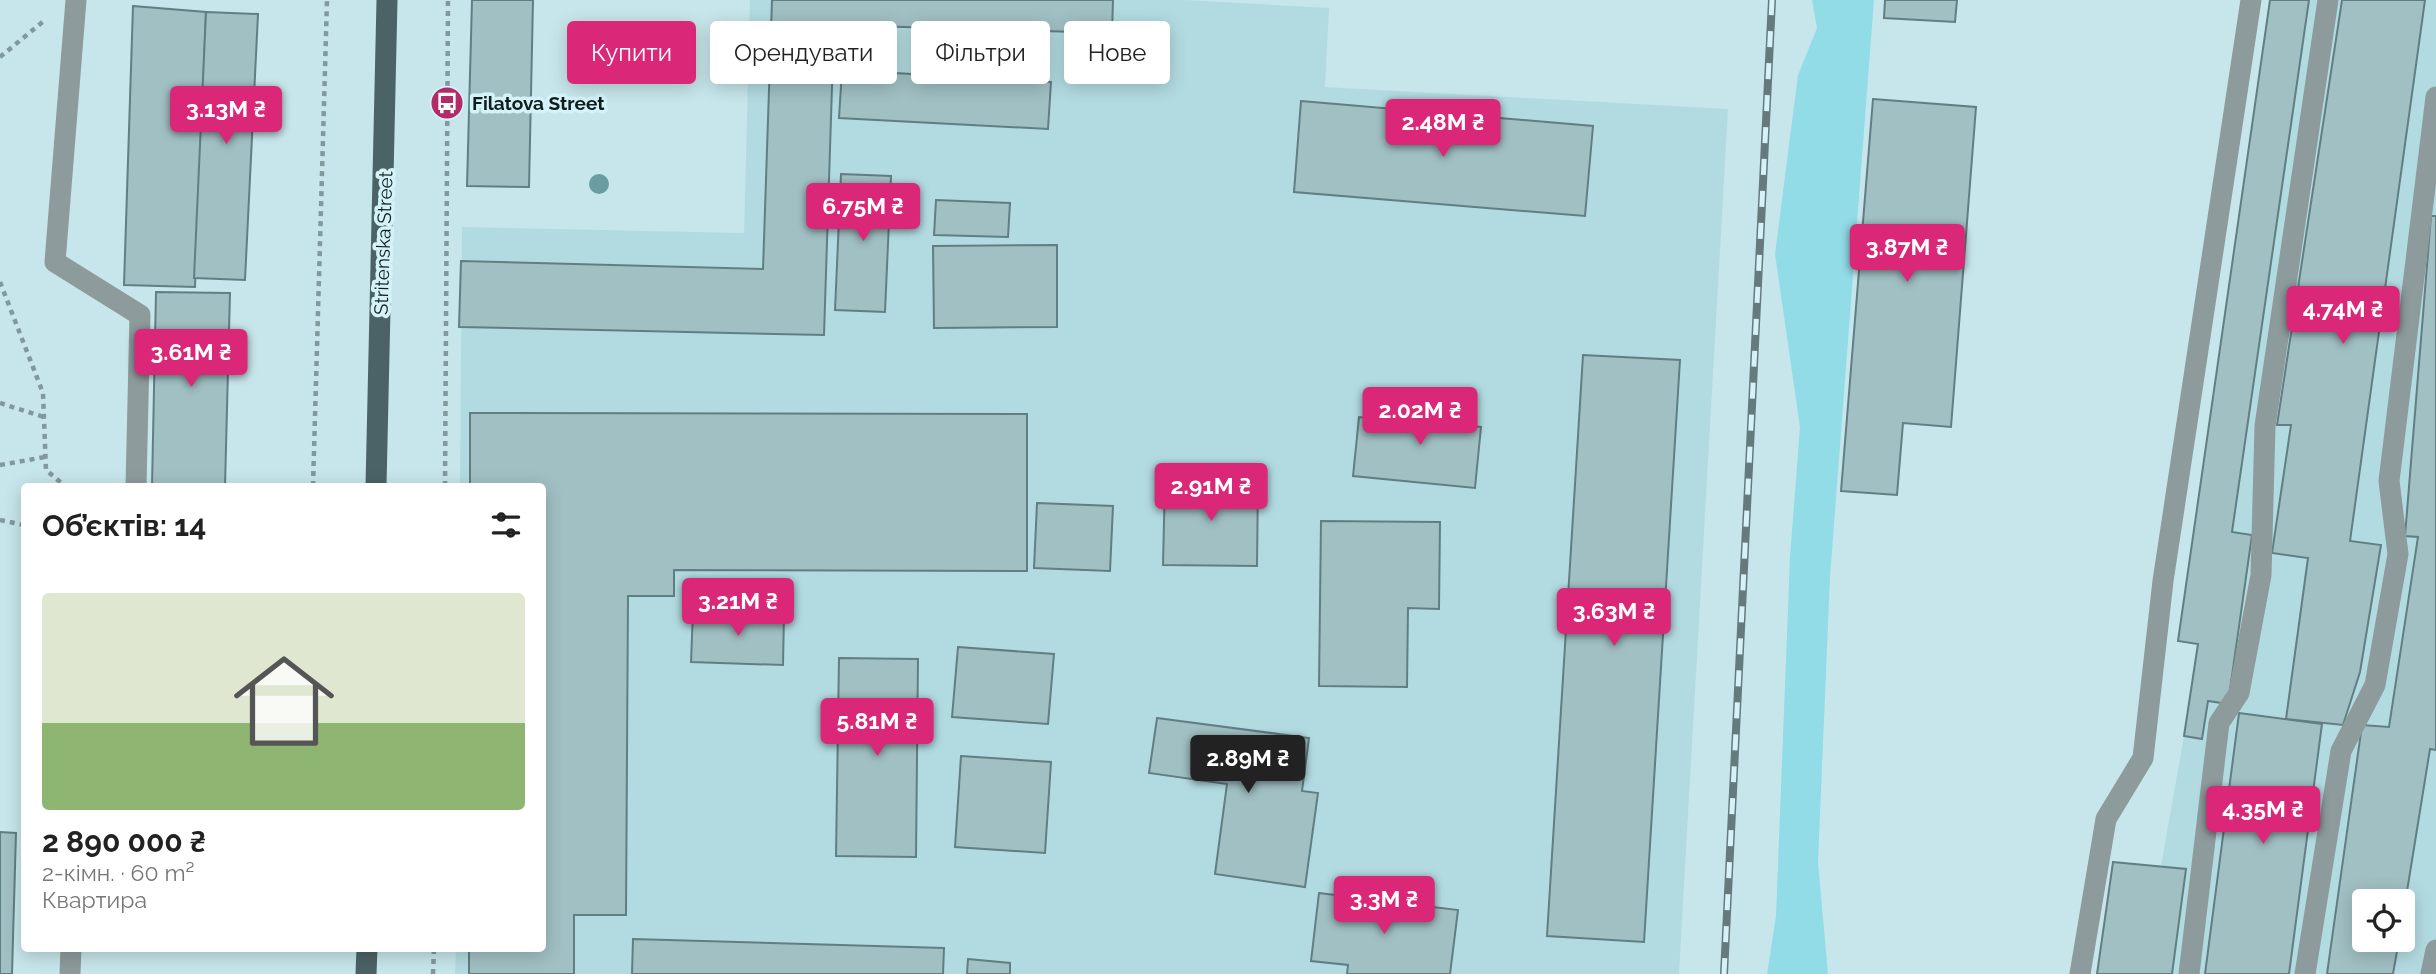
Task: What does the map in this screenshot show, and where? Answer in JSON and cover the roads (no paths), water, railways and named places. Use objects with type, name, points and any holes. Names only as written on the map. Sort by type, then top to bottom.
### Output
[{"type":"main road","name":"Stritenska Street","points":[[376,483],[387,0]]},
{"type":"main road","points":[[366,974],[367,952]]},
{"type":"lane","points":[[76,0],[55,262],[140,315],[136,483]]},
{"type":"lane","points":[[2080,974],[2106,819],[2143,758],[2163,581],[2251,0]]},
{"type":"lane","points":[[2189,974],[2219,723],[2239,693],[2261,575],[2266,426],[2328,0]]},
{"type":"lane","points":[[2305,974],[2341,751],[2375,685],[2398,554],[2389,481],[2436,97]]},
{"type":"lane","points":[[2431,974],[2436,950]]},
{"type":"lane","points":[[70,974],[71,952]]},
{"type":"railway","points":[[1724,974],[1772,0]]},
{"type":"place","name":"Filatova Street","points":[[447,103]]}]
